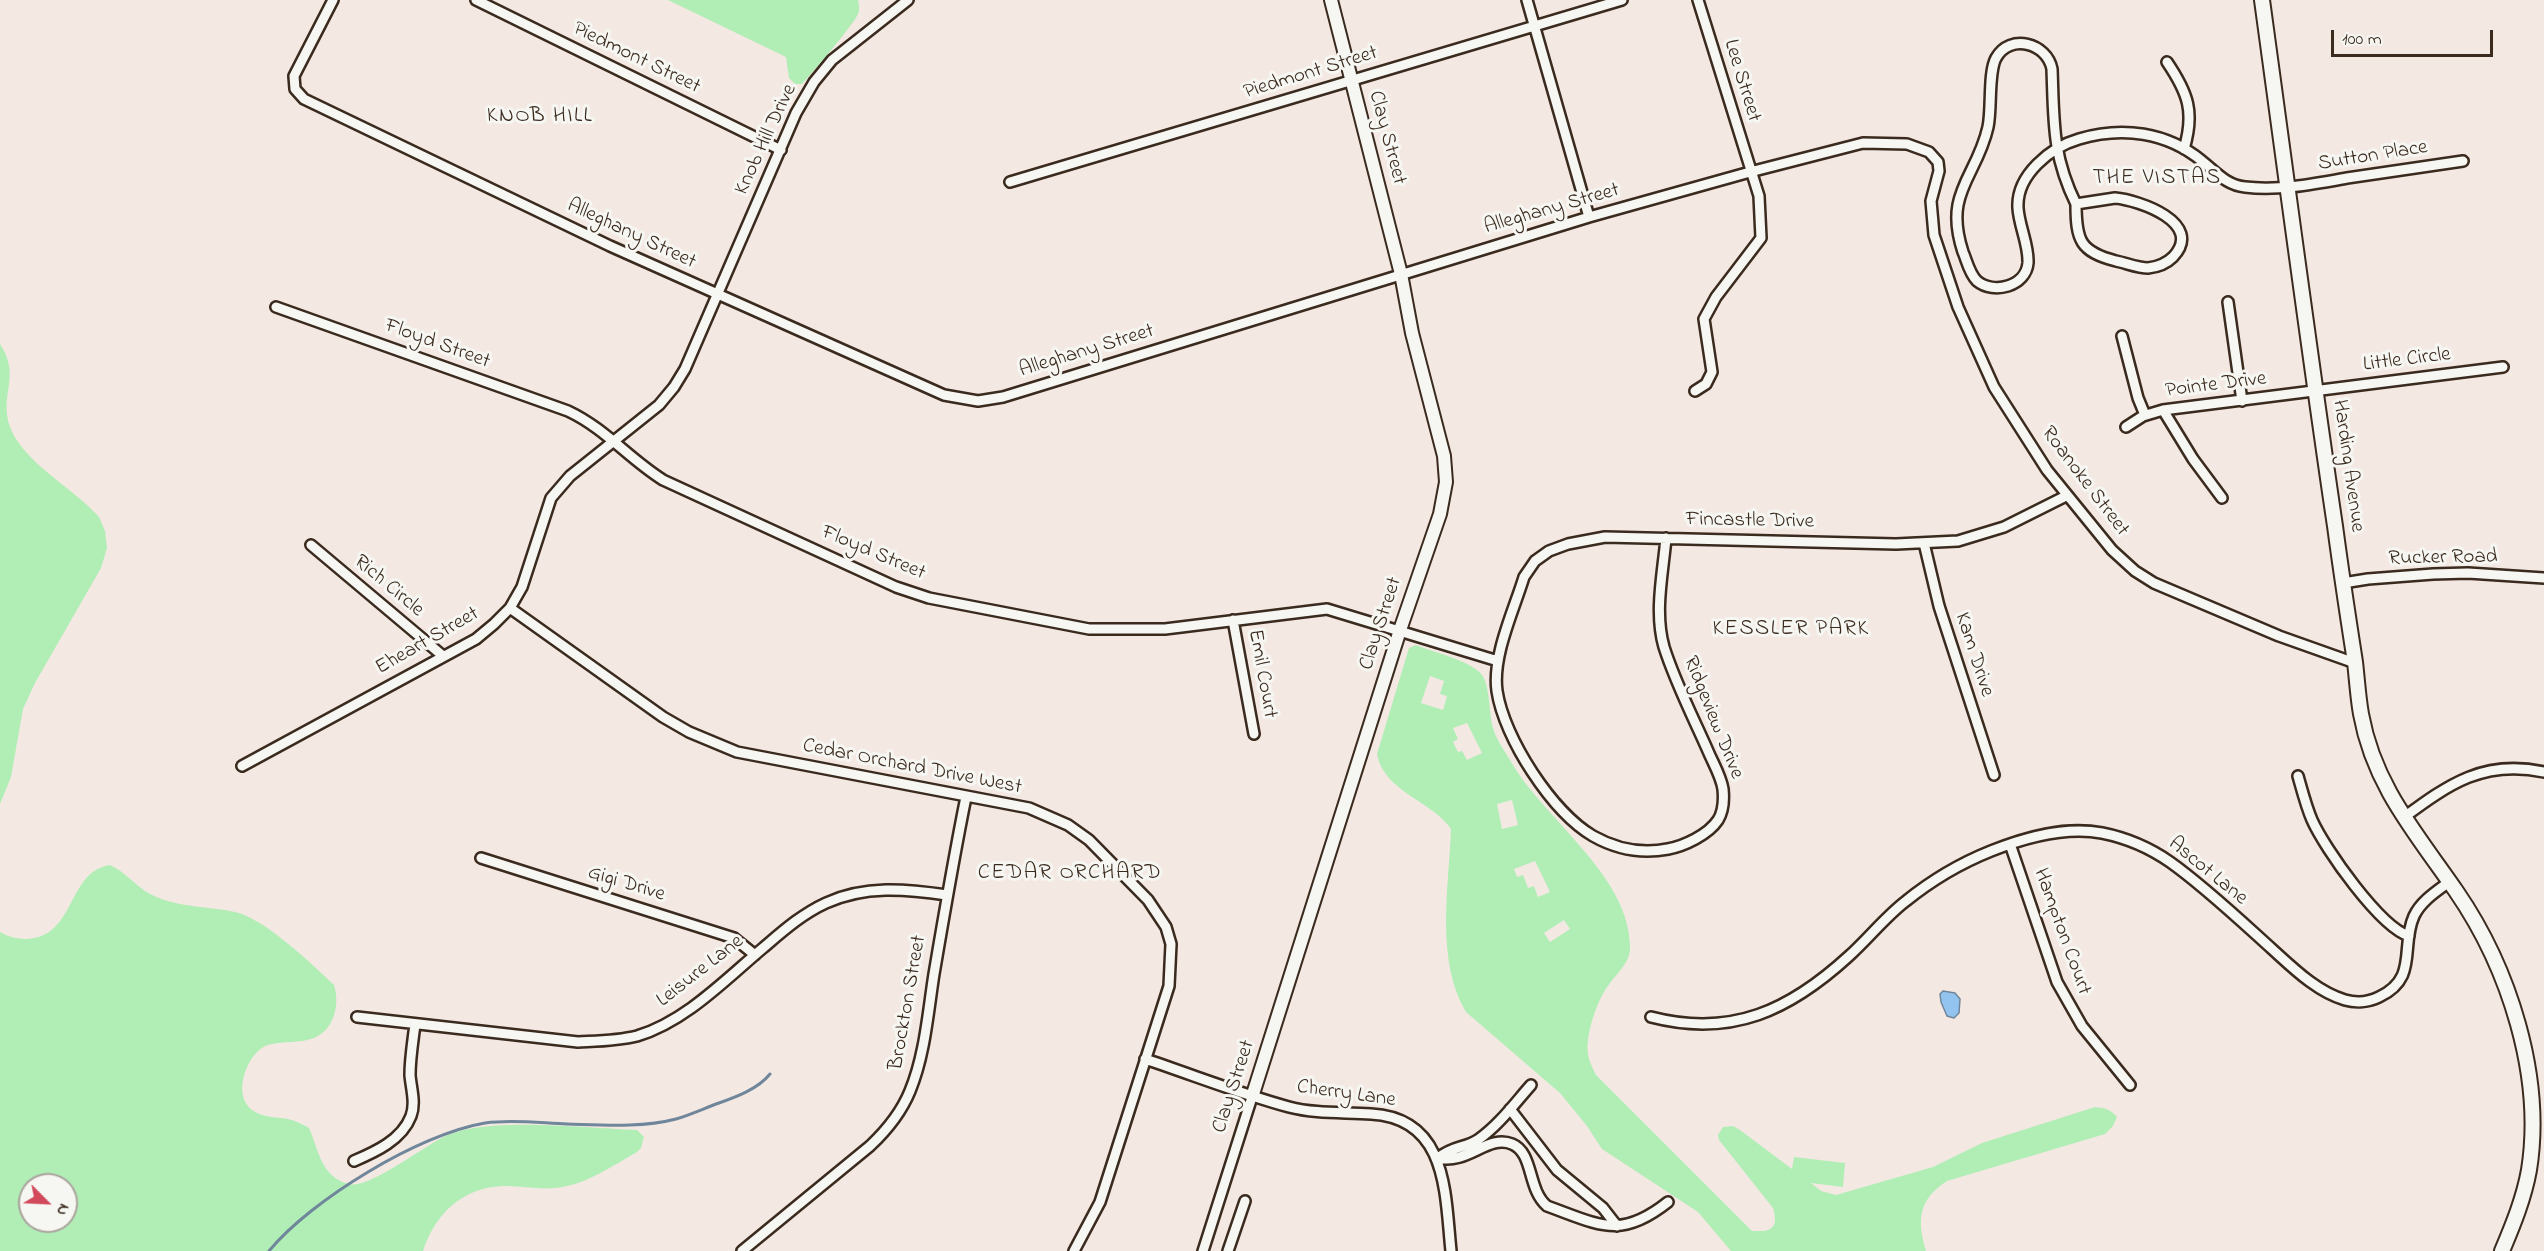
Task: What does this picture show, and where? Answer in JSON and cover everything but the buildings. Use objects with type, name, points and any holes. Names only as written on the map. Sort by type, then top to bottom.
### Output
[{"type":"main road","name":"Harding Avenue","points":[[2262,0],[2314,392],[2361,713],[2370,748],[2386,791],[2469,910],[2488,942],[2511,999],[2522,1041],[2529,1084],[2531,1147],[2528,1173],[2520,1205],[2502,1251]]},
{"type":"street","name":"Alleghany Street","points":[[333,0],[296,69],[293,86],[298,95],[304,99],[610,246],[717,294],[944,395],[978,401],[1003,397],[1589,217],[1863,142],[1907,144],[1923,148],[1932,154]]},
{"type":"street","name":"Piedmont Street","points":[[476,0],[781,150]]},
{"type":"street","name":"Knob Hill Drive","points":[[717,294],[804,100],[826,67],[846,47],[908,0]]},
{"type":"street","name":"Clay Street","points":[[1203,1251],[1400,630],[1440,514],[1445,490],[1444,456],[1412,333],[1401,274],[1331,0]]},
{"type":"street","points":[[1527,0],[1589,217]]},
{"type":"street","name":"Piedmont Street","points":[[1010,182],[1622,0]]},
{"type":"street","name":"Lee Street","points":[[1695,391],[1706,384],[1712,372],[1704,319],[1716,297],[1761,238],[1759,196],[1698,0]]},
{"type":"street","points":[[2055,149],[2035,167],[2019,193],[2018,209],[2028,260],[2026,271],[2018,281],[2006,287],[1990,287],[1980,283],[1971,273],[1962,248],[1957,213],[1966,178],[1983,145],[1988,128],[1993,65],[2000,52],[2009,46],[2034,45],[2048,58],[2052,69],[2055,149],[2062,174],[2076,204],[2077,225],[2084,246],[2097,256],[2148,268],[2169,260],[2178,249],[2180,240],[2177,228],[2167,216],[2145,204],[2115,198],[2076,204]]},
{"type":"street","points":[[2167,62],[2179,79],[2188,102],[2190,129],[2184,149]]},
{"type":"street","name":"Sutton Place","points":[[2055,149],[2097,134],[2126,132],[2154,136],[2184,149],[2202,160],[2223,180],[2238,186],[2288,187],[2463,161]]},
{"type":"street","name":"Roanoke Street","points":[[1932,154],[1939,171],[1931,201],[1932,226],[1958,307],[1994,387],[2066,496],[2112,550],[2135,571],[2148,579],[2279,636],[2355,663]]},
{"type":"street","name":"Eheart Street","points":[[242,766],[476,639],[510,608],[522,587],[551,498],[570,476],[659,405],[674,387],[685,369],[717,294]]},
{"type":"street","points":[[2228,302],[2242,401]]},
{"type":"street","name":"Floyd Street","points":[[276,307],[568,411],[591,422],[642,467],[663,480],[896,587],[929,598],[1089,629],[1165,629],[1327,609],[1498,661]]},
{"type":"street","points":[[2122,336],[2138,398],[2145,415]]},
{"type":"street","name":"Little Circle","points":[[2314,392],[2503,368]]},
{"type":"street","name":"Pointe Drive","points":[[2127,427],[2145,415],[2163,410],[2314,392]]},
{"type":"street","points":[[2163,410],[2193,459],[2222,498]]},
{"type":"street","name":"Fincastle Drive","points":[[1498,661],[1524,577],[1530,565],[1539,556],[1568,544],[1605,537],[1924,543],[1958,541],[1988,534],[2066,496]]},
{"type":"street","name":"Ridgeview Drive","points":[[1498,661],[1497,691],[1510,730],[1529,765],[1552,797],[1573,820],[1591,835],[1631,850],[1677,848],[1697,837],[1718,821],[1723,804],[1723,790],[1668,659],[1662,638],[1660,606],[1666,538]]},
{"type":"street","name":"Kam Drive","points":[[1924,543],[1939,606],[1994,775]]},
{"type":"street","name":"Rich Circle","points":[[311,545],[442,656]]},
{"type":"street","name":"Rucker Road","points":[[2343,583],[2368,579],[2468,573],[2544,578]]},
{"type":"street","name":"Cedar Orchard Drive West","points":[[510,608],[663,717],[689,732],[737,752],[1029,808],[1068,825],[1089,840],[1148,900],[1166,927],[1171,944],[1172,962],[1169,986],[1100,1202],[1074,1251]]},
{"type":"street","name":"Emil Court","points":[[1233,620],[1254,734]]},
{"type":"street","points":[[2403,818],[2452,784],[2480,772],[2504,767],[2544,771]]},
{"type":"street","points":[[2298,776],[2311,818],[2329,851],[2383,920],[2395,930],[2409,936]]},
{"type":"street","name":"Brockton Street","points":[[742,1251],[870,1146],[886,1131],[901,1111],[920,1060],[947,895],[966,797]]},
{"type":"street","name":"Ascot Lane","points":[[1652,1017],[1684,1024],[1714,1025],[1752,1018],[1772,1011],[1825,976],[1897,908],[1929,884],[1969,861],[2010,844],[2073,831],[2110,835],[2145,847],[2173,864],[2299,973],[2344,999],[2364,1002],[2394,988],[2407,965],[2409,936],[2414,916],[2420,905],[2449,882]]},
{"type":"street","name":"Hampton Court","points":[[2010,844],[2057,982],[2082,1026],[2130,1085]]},
{"type":"street","name":"Gigi Drive","points":[[481,858],[734,938],[755,955]]},
{"type":"street","name":"Leisure Lane","points":[[357,1017],[578,1042],[614,1041],[638,1035],[662,1025],[691,1007],[800,916],[828,902],[884,889],[910,889],[947,895]]},
{"type":"street","points":[[354,1161],[374,1153],[389,1143],[402,1130],[411,1116],[413,1100],[410,1057],[415,1024]]},
{"type":"street","name":"Cherry Lane","points":[[1145,1059],[1302,1109],[1330,1113],[1386,1115],[1408,1124],[1423,1136],[1438,1158],[1442,1172],[1451,1251]]},
{"type":"street","points":[[1438,1158],[1450,1148],[1460,1147],[1480,1138],[1531,1085]]},
{"type":"street","points":[[1510,1109],[1557,1170],[1603,1208],[1617,1226]]},
{"type":"street","points":[[1438,1158],[1449,1161],[1473,1154],[1495,1142],[1513,1144],[1521,1149],[1527,1160],[1536,1194],[1547,1206],[1597,1224],[1617,1226],[1635,1224],[1668,1202]]},
{"type":"street","points":[[1228,1251],[1245,1201]]},
{"type":"green space","points":[[668,0],[858,0],[859,9],[849,28],[814,70],[802,84],[795,84],[789,78],[786,57]]},
{"type":"green space","points":[[0,344],[9,366],[7,413],[15,438],[36,462],[99,517],[105,531],[107,548],[101,568],[35,683],[23,709],[11,777],[0,804]]},
{"type":"green space","points":[[1416,645],[1452,657],[1470,665],[1482,675],[1487,686],[1493,728],[1503,748],[1525,782],[1601,872],[1616,896],[1626,921],[1630,952],[1626,963],[1604,992],[1593,1019],[1588,1038],[1588,1054],[1596,1075],[1752,1231],[1772,1228],[1775,1215],[1773,1208],[1719,1140],[1718,1135],[1723,1127],[1733,1126],[1740,1130],[1792,1169],[1794,1157],[1845,1163],[1843,1187],[1811,1183],[1821,1191],[1836,1195],[1933,1167],[1982,1143],[2095,1107],[2107,1109],[2117,1117],[2113,1126],[2105,1134],[1947,1181],[1930,1196],[1922,1212],[1921,1230],[1926,1251],[1731,1251],[1698,1212],[1602,1149],[1587,1126],[1560,1093],[1466,1012],[1456,992],[1447,947],[1446,923],[1451,829],[1432,810],[1398,787],[1389,778],[1381,767],[1377,754],[1409,648]],"holes":[[[1430,676],[1444,681],[1440,694],[1447,696],[1443,710],[1421,703]],[[1467,723],[1482,753],[1467,760],[1462,751],[1458,752],[1453,742],[1458,739],[1453,728]],[[1512,800],[1518,825],[1502,829],[1497,804]],[[1535,861],[1550,892],[1538,897],[1534,886],[1528,888],[1523,875],[1517,877],[1514,869]],[[1564,920],[1570,929],[1550,942],[1544,933]]]},
{"type":"green space","points":[[110,865],[148,893],[164,900],[247,916],[287,943],[334,985],[335,1011],[323,1033],[307,1040],[265,1046],[252,1058],[242,1086],[246,1103],[252,1110],[266,1116],[292,1120],[309,1128],[322,1162],[332,1176],[340,1181],[358,1184],[370,1180],[450,1134],[491,1126],[542,1125],[637,1130],[644,1137],[641,1148],[601,1173],[572,1185],[554,1188],[502,1186],[474,1192],[452,1205],[443,1215],[428,1238],[423,1251],[0,1251],[0,932],[24,939],[43,935],[55,927],[64,916],[86,879],[96,870]]},
{"type":"water","points":[[1943,991],[1955,993],[1960,999],[1959,1013],[1954,1018],[1947,1016],[1941,1002],[1940,994]]},
{"type":"waterway","points":[[269,1251],[288,1231],[338,1191],[368,1172],[429,1140],[485,1123],[505,1121],[608,1125],[663,1122],[687,1116],[739,1095],[759,1084],[770,1074]]},
{"type":"district","name":"KNOB HILL","points":[[540,117]]},
{"type":"district","name":"THE VISTAS","points":[[2157,179]]},
{"type":"district","name":"KESSLER PARK","points":[[1791,630]]},
{"type":"district","name":"CEDAR ORCHARD","points":[[1070,874]]}]
